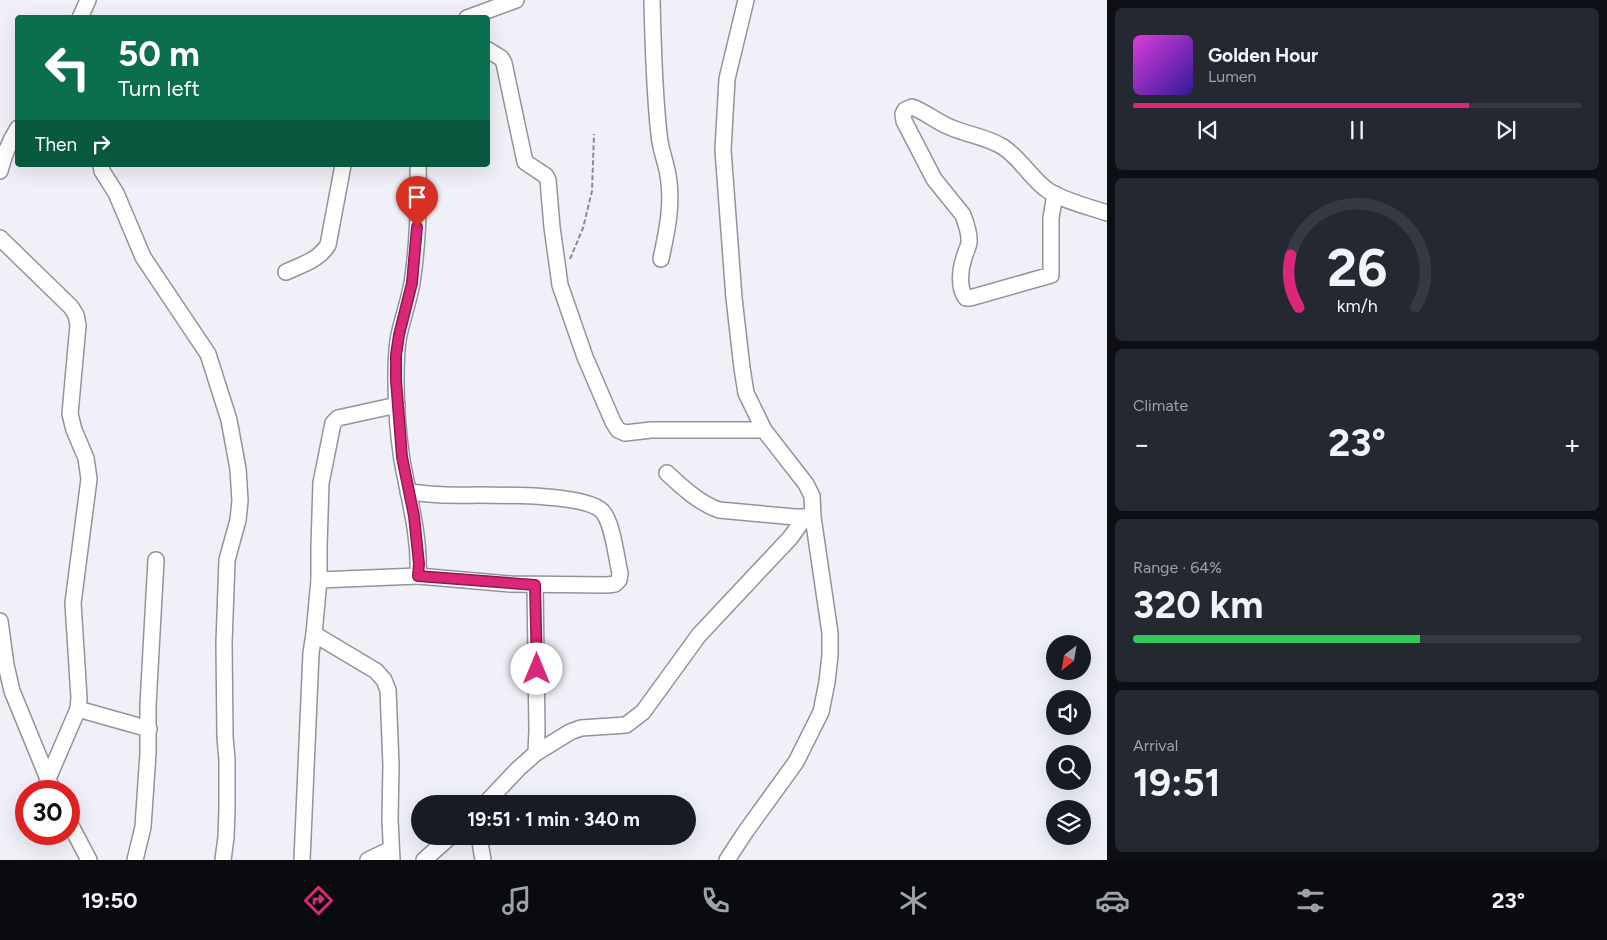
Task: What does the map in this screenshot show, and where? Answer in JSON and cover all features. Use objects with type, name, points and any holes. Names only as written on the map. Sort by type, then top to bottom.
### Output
[{"type":"street","points":[[81,15],[88,0]]},
{"type":"street","points":[[476,15],[516,0]]},
{"type":"street","points":[[652,0],[652,39],[658,132],[670,190],[670,212],[661,259]]},
{"type":"street","points":[[727,860],[796,762],[821,712],[828,682],[830,633],[809,517],[812,496],[806,484],[764,430],[746,393],[742,368],[734,298],[724,150],[727,79],[746,0]]},
{"type":"street","points":[[490,51],[501,58],[504,63],[525,162],[542,173],[548,180],[560,285],[585,357],[612,422],[618,430],[625,433],[651,430],[764,430]]},
{"type":"street","points":[[1055,194],[1051,218],[1051,275],[966,298],[960,278],[961,266],[969,240],[966,221],[934,179],[904,121],[903,114],[905,110],[912,107],[940,123],[1004,147],[1036,180],[1055,194],[1107,213]]},
{"type":"street","points":[[0,171],[9,135]]},
{"type":"street","points":[[101,167],[116,193],[143,257],[208,354],[229,420],[238,469],[240,501],[238,520],[227,560],[224,720],[228,786],[223,860]]},
{"type":"street","points":[[286,272],[318,257],[328,245],[342,167]]},
{"type":"street","points":[[418,167],[417,227],[412,283],[396,355],[397,405],[402,457],[414,516],[419,564],[418,576]]},
{"type":"street","points":[[0,238],[72,308],[76,315],[77,334],[70,414],[74,430],[86,458],[89,479],[73,603],[79,698],[78,709],[52,780]]},
{"type":"street","points":[[302,860],[311,653],[319,580],[321,482],[333,423],[338,418],[397,405]]},
{"type":"street","points":[[667,473],[698,499],[710,507],[719,510],[809,517]]},
{"type":"street","points":[[319,580],[418,576],[535,585],[607,585],[615,584],[620,580],[610,528],[602,511],[594,506],[574,500],[527,496],[444,495],[408,492]]},
{"type":"street","points":[[493,795],[518,769],[536,754],[570,732],[581,728],[626,725],[643,712],[699,635],[809,517]]},
{"type":"street","points":[[136,860],[143,827],[156,560]]},
{"type":"street","points":[[535,585],[536,754]]},
{"type":"street","points":[[0,621],[6,665],[12,691],[48,780]]},
{"type":"street","points":[[314,634],[376,671],[384,680],[388,690],[391,765],[391,855],[368,860]]},
{"type":"street","points":[[124,722],[148,705]]},
{"type":"street","points":[[78,709],[149,729]]},
{"type":"street","points":[[80,843],[89,860]]},
{"type":"street","points":[[424,860],[441,845]]},
{"type":"street","points":[[480,845],[483,860]]},
{"type":"path","points":[[569,261],[582,228],[592,190],[594,134]]},
{"type":"route","points":[[417,227],[412,283],[396,355],[396,380],[402,457],[414,516],[419,564],[418,576],[535,585],[537,669]]}]
